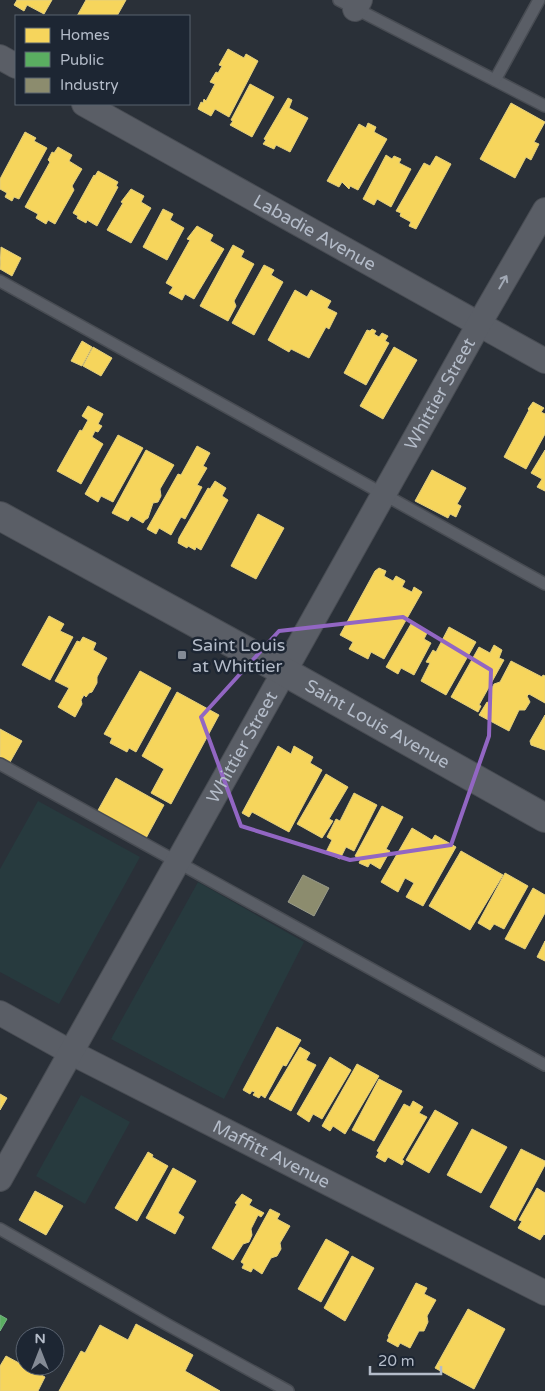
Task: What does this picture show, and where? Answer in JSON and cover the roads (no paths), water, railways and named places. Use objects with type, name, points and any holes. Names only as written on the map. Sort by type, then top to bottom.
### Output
[{"type":"street","points":[[0,57],[15,65]]},
{"type":"street","name":"Labadie Avenue","points":[[86,105],[545,362]]},
{"type":"street","name":"Whittier Street","points":[[0,1179],[478,324],[545,210]]},
{"type":"street","name":"Saint Louis Avenue","points":[[0,516],[285,672],[545,818]]},
{"type":"street","name":"Maffitt Avenue","points":[[0,1013],[72,1053],[545,1293]]},
{"type":"lane","points":[[495,80],[539,0]]},
{"type":"lane","points":[[351,3],[545,106]]},
{"type":"lane","points":[[0,281],[545,584]]},
{"type":"lane","points":[[0,764],[545,1065]]},
{"type":"lane","points":[[0,1229],[288,1391]]},
{"type":"place","name":"Saint Louis at Whittier","points":[[182,655]]}]
